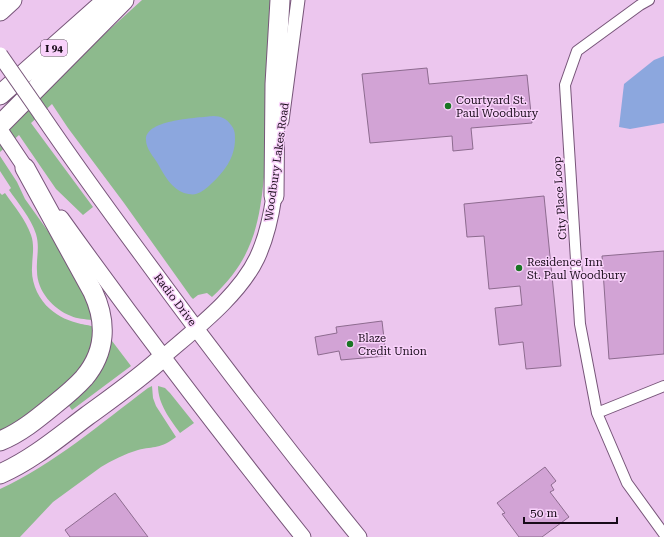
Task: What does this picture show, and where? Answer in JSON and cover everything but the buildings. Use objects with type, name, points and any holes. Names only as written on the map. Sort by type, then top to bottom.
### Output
[{"type":"highway","points":[[0,11],[12,0]]},
{"type":"highway","name":"I 94","points":[[0,95],[108,0]]},
{"type":"highway","points":[[0,125],[124,0]]},
{"type":"highway","points":[[274,196],[275,84],[280,0]]},
{"type":"highway","points":[[0,441],[17,433],[38,418],[82,380],[88,373],[97,356],[101,345],[102,335],[101,315],[98,302],[25,168]]},
{"type":"highway","points":[[0,474],[19,465],[44,449],[146,373],[163,358]]},
{"type":"main road","name":"Radio Drive","points":[[0,55],[124,230],[196,328],[290,451],[359,537]]},
{"type":"main road","points":[[0,130],[82,248],[163,358],[303,537]]},
{"type":"main road","name":"Woodbury Lakes Road","points":[[163,358],[219,307],[251,268],[261,248],[267,230],[274,196]]},
{"type":"street","name":"Woodbury Lakes Road","points":[[274,196],[298,0]]},
{"type":"street","name":"City Place Loop","points":[[649,0],[640,4],[577,51],[564,85],[580,324],[597,412],[627,483],[664,534]]},
{"type":"street","points":[[597,412],[664,386]]},
{"type":"green space","points":[[142,0],[273,0],[264,177],[256,228],[251,243],[236,270],[212,297],[207,293],[198,295],[193,299],[191,297],[52,104],[31,123],[93,207],[83,215],[56,189],[19,135],[0,152],[0,136],[88,49]]},
{"type":"green space","points":[[0,156],[17,182],[25,199],[55,241],[83,288],[95,318],[92,320],[76,318],[64,313],[52,304],[43,292],[38,278],[38,244],[36,234],[28,216],[9,190],[11,188],[0,171]]},
{"type":"green space","points":[[0,193],[2,195],[5,193],[20,213],[29,229],[33,243],[32,274],[36,291],[42,301],[53,312],[72,322],[92,326],[95,328],[95,331],[87,358],[74,376],[22,420],[0,432]]},
{"type":"green space","points":[[109,337],[131,366],[72,410],[67,403]]},
{"type":"green space","points":[[152,386],[153,398],[156,406],[176,437],[166,444],[138,450],[105,464],[53,502],[20,537],[0,537],[0,489],[58,456]]},
{"type":"green space","points":[[158,386],[165,388],[170,393],[194,423],[180,433],[162,405]]},
{"type":"water","points":[[664,56],[664,123],[630,129],[619,127],[624,84],[654,60]]},
{"type":"water","points":[[213,116],[221,117],[226,120],[233,129],[235,135],[235,146],[231,158],[220,175],[204,190],[195,194],[184,193],[169,181],[150,153],[146,143],[148,133],[154,128],[174,121]]},
{"type":"place","name":"Courtyard St. Paul Woodbury","points":[[448,106]]},
{"type":"place","name":"Residence Inn St. Paul Woodbury","points":[[519,268]]},
{"type":"place","name":"Blaze Credit Union","points":[[350,344]]}]
